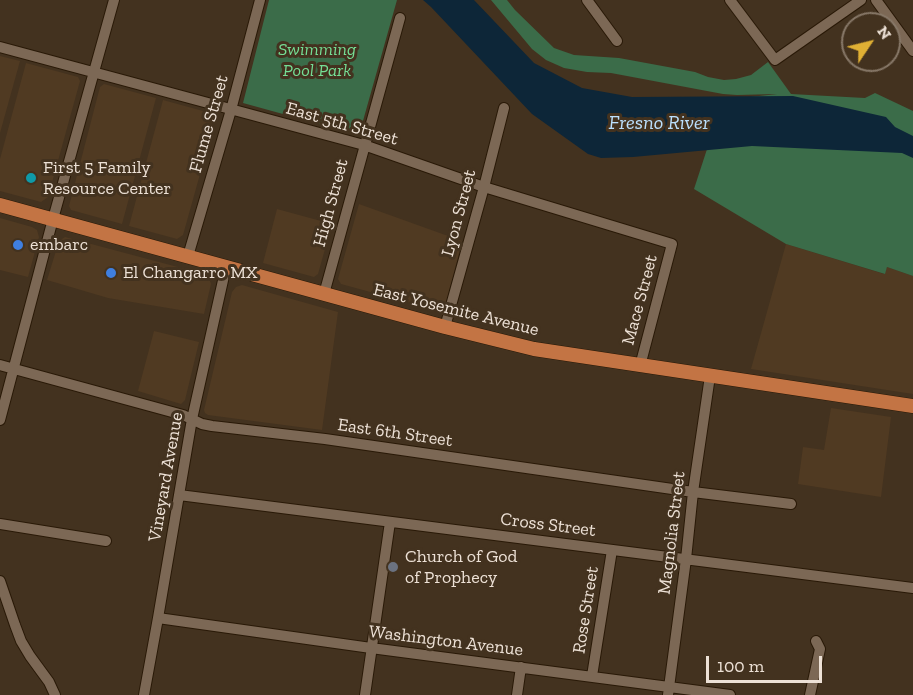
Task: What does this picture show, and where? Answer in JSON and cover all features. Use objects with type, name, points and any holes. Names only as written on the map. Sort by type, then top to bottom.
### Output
[{"type":"main road","name":"East Yosemite Avenue","points":[[0,205],[445,327],[534,349],[913,406]]},
{"type":"street","points":[[0,420],[114,0]]},
{"type":"street","name":"Flume Street","points":[[188,256],[231,110],[260,0]]},
{"type":"street","points":[[587,0],[617,41]]},
{"type":"street","points":[[730,0],[775,60],[861,0]]},
{"type":"street","points":[[876,0],[913,51]]},
{"type":"street","name":"High Street","points":[[324,294],[400,18]]},
{"type":"street","name":"East 5th Street","points":[[0,48],[364,146],[484,187],[672,243]]},
{"type":"street","name":"Lyon Street","points":[[445,327],[504,108]]},
{"type":"street","name":"Mace Street","points":[[640,366],[672,243]]},
{"type":"street","name":"Vineyard Avenue","points":[[144,695],[192,419],[226,267]]},
{"type":"street","name":"East 6th Street","points":[[0,365],[183,415],[212,426],[325,439],[791,504]]},
{"type":"street","name":"Magnolia Street","points":[[668,691],[710,376]]},
{"type":"street","name":"Cross Street","points":[[178,495],[913,588]]},
{"type":"street","points":[[365,695],[390,522]]},
{"type":"street","points":[[0,524],[106,542]]},
{"type":"street","name":"Rose Street","points":[[592,676],[612,550]]},
{"type":"street","points":[[0,581],[21,641],[49,682],[55,695]]},
{"type":"street","name":"Washington Avenue","points":[[159,618],[592,676],[668,691],[730,695]]},
{"type":"street","points":[[810,695],[820,649],[816,641]]},
{"type":"street","points":[[517,695],[521,667]]},
{"type":"shaded area","points":[[0,56],[20,61],[0,133]]},
{"type":"shaded area","points":[[26,63],[78,77],[80,81],[48,197],[41,202],[0,191],[0,159]]},
{"type":"shaded area","points":[[104,84],[156,98],[122,224],[71,210],[69,206],[100,87]]},
{"type":"shaded area","points":[[163,100],[214,114],[216,117],[183,235],[177,239],[129,226]]},
{"type":"shaded area","points":[[359,204],[462,241],[445,308],[440,311],[341,284],[338,279]]},
{"type":"shaded area","points":[[277,209],[332,224],[318,274],[314,277],[263,263]]},
{"type":"shaded area","points":[[0,218],[37,230],[39,237],[28,277],[0,270]]},
{"type":"shaded area","points":[[65,237],[204,274],[209,278],[211,284],[204,314],[108,298],[47,280],[59,241]]},
{"type":"shaded area","points":[[786,244],[884,274],[887,267],[913,276],[913,394],[751,369]]},
{"type":"shaded area","points":[[242,285],[338,312],[322,430],[205,413],[232,292],[236,287]]},
{"type":"shaded area","points":[[154,331],[199,342],[185,400],[181,404],[138,391]]},
{"type":"shaded area","points":[[831,408],[891,417],[881,497],[798,484],[803,447],[824,450]]},
{"type":"green space","name":"Swimming Pool Park","points":[[269,0],[397,0],[359,135],[243,103]]},
{"type":"green space","points":[[491,0],[507,0],[554,48],[574,55],[619,58],[695,72],[724,80],[751,75],[768,62],[791,94],[865,98],[875,93],[913,111],[913,276],[887,267],[885,274],[786,244],[694,189],[723,100],[777,94],[723,94],[611,73],[564,68],[546,60],[532,49]]},
{"type":"water","name":"Fresno River","points":[[423,0],[474,0],[534,63],[582,88],[632,97],[793,96],[886,117],[895,127],[913,136],[913,158],[902,153],[752,146],[633,157],[601,158],[588,154],[532,114]]},
{"type":"place","name":"First 5 Family Resource Center","points":[[31,178]]},
{"type":"place","name":"embarc","points":[[18,245]]},
{"type":"place","name":"El Changarro MX","points":[[111,273]]},
{"type":"place","name":"Church of God of Prophecy","points":[[393,567]]}]
